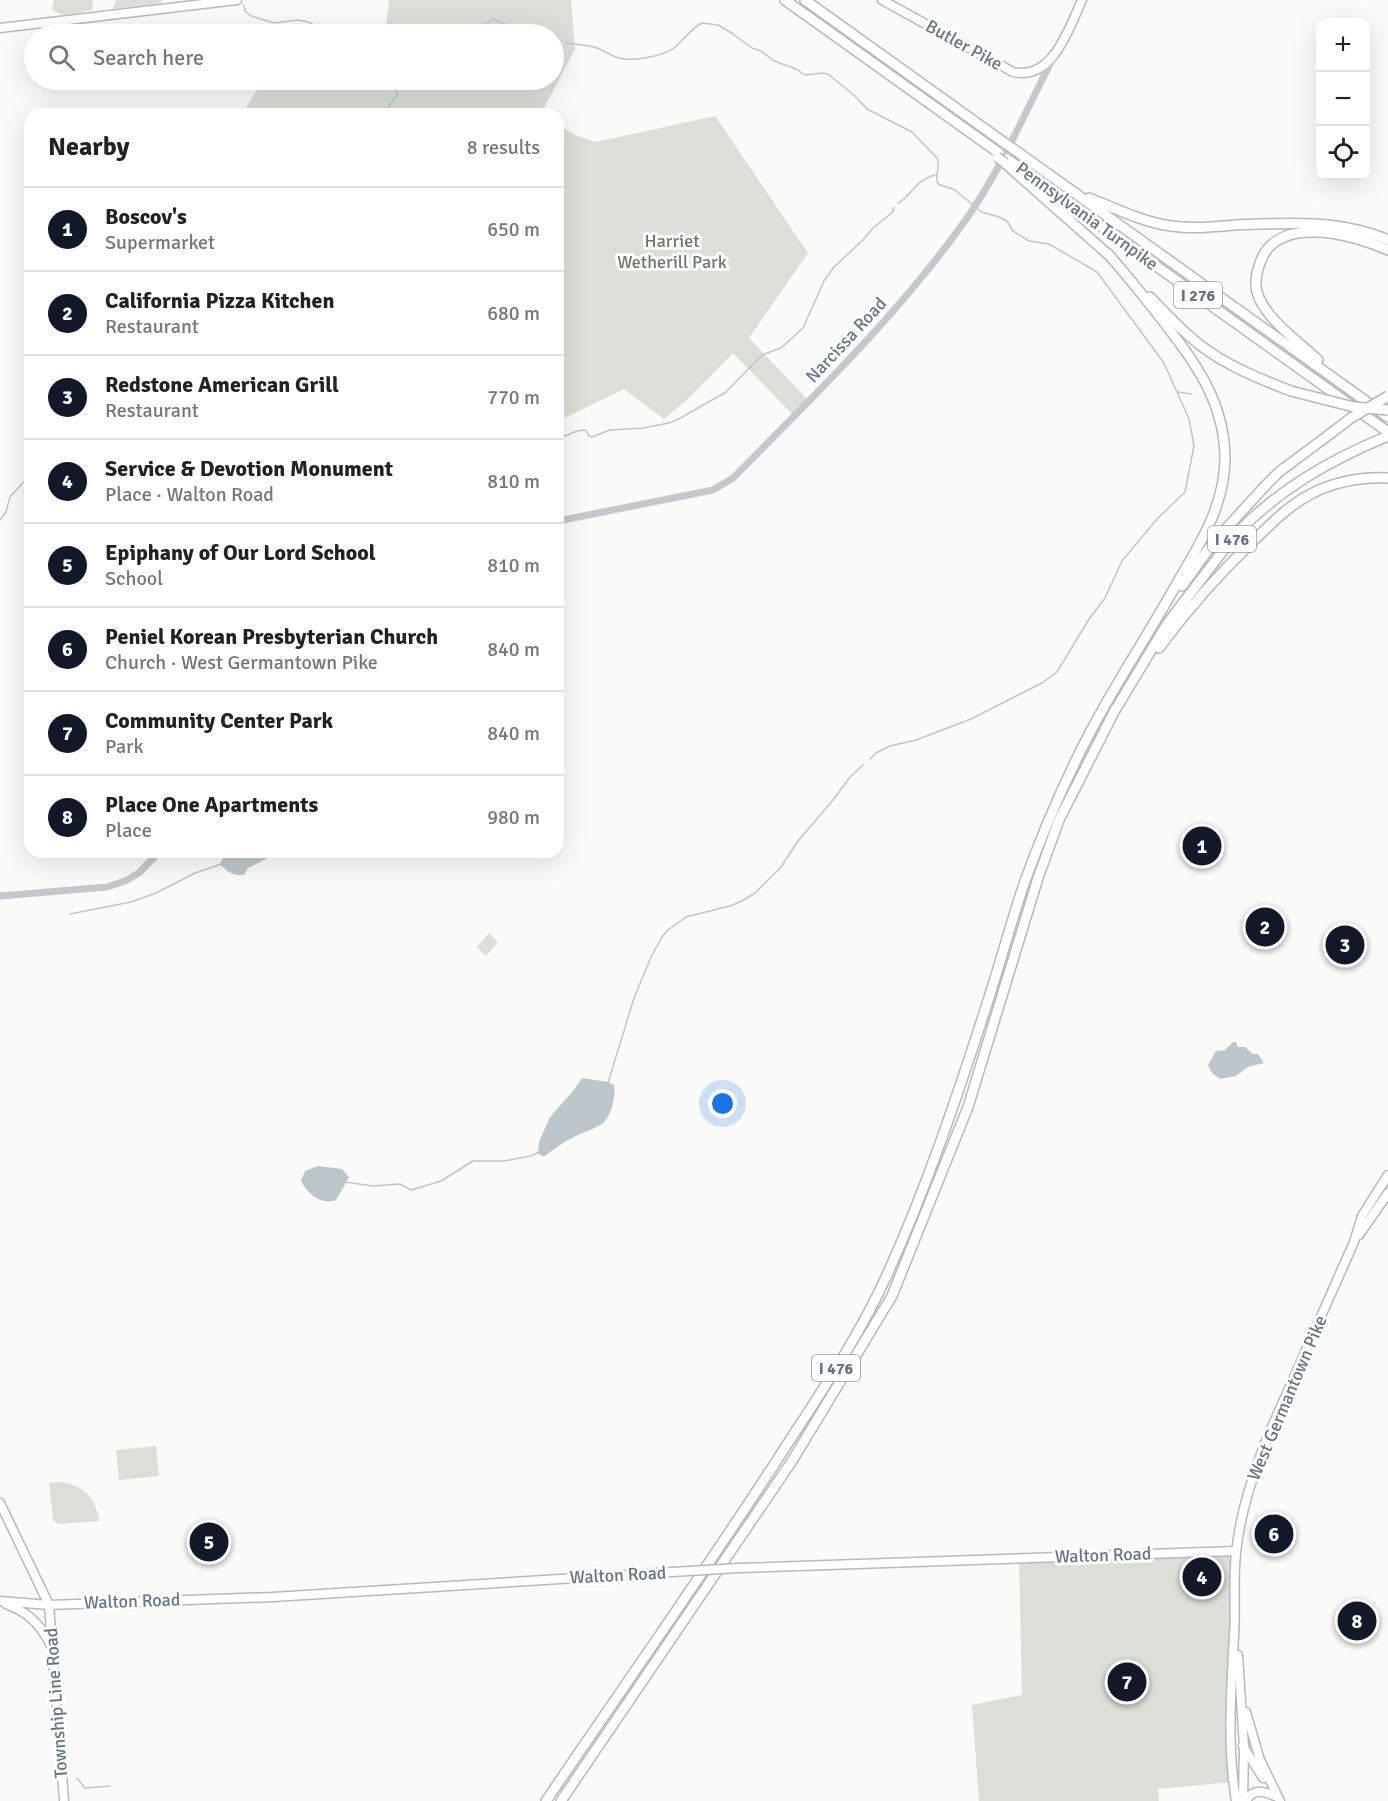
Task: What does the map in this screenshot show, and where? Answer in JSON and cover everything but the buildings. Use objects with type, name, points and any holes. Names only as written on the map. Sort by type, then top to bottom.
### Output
[{"type":"highway","name":"Pennsylvania Turnpike","points":[[785,0],[1388,434]]},
{"type":"highway","name":"Pennsylvania Turnpike","points":[[805,0],[1388,417]]},
{"type":"highway","points":[[1002,158],[1107,253],[1172,319],[1201,345],[1224,361],[1291,391],[1354,406],[1388,410]]},
{"type":"highway","points":[[1073,191],[1141,219],[1171,226],[1318,225],[1362,231],[1388,240]]},
{"type":"highway","points":[[1346,386],[1274,319],[1261,302],[1256,287],[1260,264],[1263,255],[1271,245],[1283,238],[1302,232],[1340,234],[1388,250]]},
{"type":"highway","points":[[1107,253],[1149,303],[1202,376],[1215,404],[1224,443],[1223,478],[1218,505],[1205,535],[1158,619]]},
{"type":"highway","points":[[1330,434],[1359,412],[1388,396]]},
{"type":"highway","name":"I 476","points":[[546,1801],[752,1500],[858,1331],[885,1280],[928,1179],[984,1014],[1024,883],[1083,747],[1128,667],[1158,619],[1213,543],[1265,486],[1279,472],[1330,434],[1388,402]]},
{"type":"highway","name":"I 476","points":[[561,1801],[792,1461],[892,1296],[968,1107],[1038,878],[1059,820],[1114,712],[1167,624],[1235,535],[1266,505],[1289,487],[1388,434]]},
{"type":"highway","points":[[1114,712],[1199,596],[1288,510],[1308,495],[1346,481],[1388,478]]},
{"type":"main road","points":[[34,24],[237,0]]},
{"type":"main road","name":"Butler Pike","points":[[882,0],[1013,72],[1027,74],[1037,70],[1056,53],[1082,0]]},
{"type":"main road","points":[[0,28],[24,25]]},
{"type":"main road","name":"West Germantown Pike","points":[[1236,1801],[1231,1753],[1235,1630],[1234,1584],[1236,1551],[1242,1517],[1256,1466],[1354,1242],[1362,1216],[1388,1175]]},
{"type":"main road","name":"West Germantown Pike","points":[[1354,1242],[1388,1193]]},
{"type":"main road","points":[[0,1503],[49,1605]]},
{"type":"main road","name":"Walton Road","points":[[0,1601],[49,1605],[273,1597],[739,1568],[1236,1551]]},
{"type":"main road","points":[[0,1601],[23,1611],[39,1624],[52,1647]]},
{"type":"main road","name":"Township Line Road","points":[[49,1605],[64,1801]]},
{"type":"main road","name":"West Germantown Pike","points":[[1235,1630],[1241,1693]]},
{"type":"main road","points":[[1241,1693],[1245,1801]]},
{"type":"main road","points":[[1241,1693],[1260,1761],[1277,1800]]},
{"type":"main road","points":[[1232,1721],[1244,1747],[1277,1800]]},
{"type":"main road","points":[[1245,1801],[1257,1791],[1264,1791],[1277,1800]]},
{"type":"street","name":"Narcissa Road","points":[[564,520],[713,490],[727,483],[876,331],[926,271],[974,206],[1012,139],[1056,53]]},
{"type":"street","points":[[0,896],[107,886],[126,881],[139,873],[153,858]]},
{"type":"green space","points":[[54,0],[93,0],[92,10],[60,14],[52,9]]},
{"type":"green space","points":[[116,0],[164,0],[159,4],[113,9]]},
{"type":"green space","points":[[389,0],[571,0],[575,49],[564,70],[564,24],[386,24]]},
{"type":"green space","points":[[257,90],[553,90],[544,108],[246,108]]},
{"type":"green space","name":"Harriet Wetherill Park","points":[[715,116],[808,253],[749,338],[809,401],[794,416],[733,353],[689,398],[664,419],[624,389],[564,418],[564,128],[577,136],[596,142]]},
{"type":"green space","points":[[489,933],[498,942],[486,956],[477,947]]},
{"type":"green space","points":[[156,1446],[159,1476],[119,1480],[116,1450]]},
{"type":"green space","points":[[61,1482],[76,1486],[87,1494],[95,1506],[99,1521],[58,1524],[53,1520],[49,1483]]},
{"type":"green space","points":[[1236,1551],[1233,1782],[1158,1789],[1159,1801],[979,1801],[972,1705],[1022,1695],[1019,1558]]},
{"type":"shaded area","points":[[223,858],[268,858],[248,868],[244,875],[233,874],[220,864]]},
{"type":"shaded area","points":[[1236,1042],[1238,1047],[1245,1047],[1253,1054],[1258,1054],[1264,1063],[1248,1067],[1236,1076],[1220,1079],[1212,1073],[1208,1065],[1216,1051],[1225,1050]]},
{"type":"shaded area","points":[[582,1078],[614,1085],[614,1099],[609,1114],[601,1124],[542,1156],[538,1153],[539,1142],[550,1117]]},
{"type":"shaded area","points":[[318,1166],[342,1169],[349,1177],[336,1200],[326,1201],[316,1198],[307,1191],[301,1181],[305,1171]]},
{"type":"waterway","points":[[244,5],[245,11],[251,16],[274,23],[298,20],[312,24]]},
{"type":"waterway","points":[[486,24],[493,19],[505,24]]},
{"type":"waterway","points":[[566,43],[594,47],[619,58],[639,59],[669,51],[702,23],[718,25],[774,61],[805,75],[828,74],[867,109],[912,132],[937,158],[938,184],[955,190],[972,204]]},
{"type":"waterway","points":[[388,108],[398,93],[395,90]]},
{"type":"waterway","points":[[898,203],[922,181],[935,175]]},
{"type":"waterway","points":[[564,436],[586,430],[592,437],[610,430],[643,428],[669,423],[726,392],[762,355],[781,348],[803,328],[824,281],[834,267],[872,229],[893,212],[894,207]]},
{"type":"waterway","points":[[870,759],[890,746],[916,740],[971,719],[1042,683],[1057,672],[1089,619],[1105,598],[1122,561],[1157,519],[1185,492],[1194,446],[1189,419],[1164,363],[1097,272],[1049,244],[1029,241],[1013,231],[1007,221],[978,209]]},
{"type":"waterway","points":[[1178,392],[1191,394]]},
{"type":"waterway","points":[[0,520],[6,512],[10,497],[24,482]]},
{"type":"waterway","points":[[608,1083],[634,998],[662,937],[686,917],[730,906],[755,893],[781,867],[798,841],[850,777],[863,765]]},
{"type":"waterway","points":[[70,914],[131,902],[156,893],[195,873],[222,864]]},
{"type":"waterway","points":[[345,1182],[373,1186],[400,1184],[411,1190],[441,1181],[473,1161],[504,1161],[531,1156],[539,1152]]},
{"type":"waterway","points":[[77,1778],[85,1788],[110,1786]]},
{"type":"place","name":"Boscov's","points":[[1202,846]]},
{"type":"place","name":"California Pizza Kitchen","points":[[1265,927]]},
{"type":"place","name":"Redstone American Grill","points":[[1345,945]]},
{"type":"place","name":"Peniel Korean Presbyterian Church","points":[[1274,1534]]},
{"type":"place","name":"Epiphany of Our Lord School","points":[[209,1542]]},
{"type":"place","name":"Service & Devotion Monument","points":[[1202,1577]]},
{"type":"place","name":"Place One Apartments","points":[[1357,1621]]},
{"type":"place","name":"Community Center Park","points":[[1127,1682]]}]
